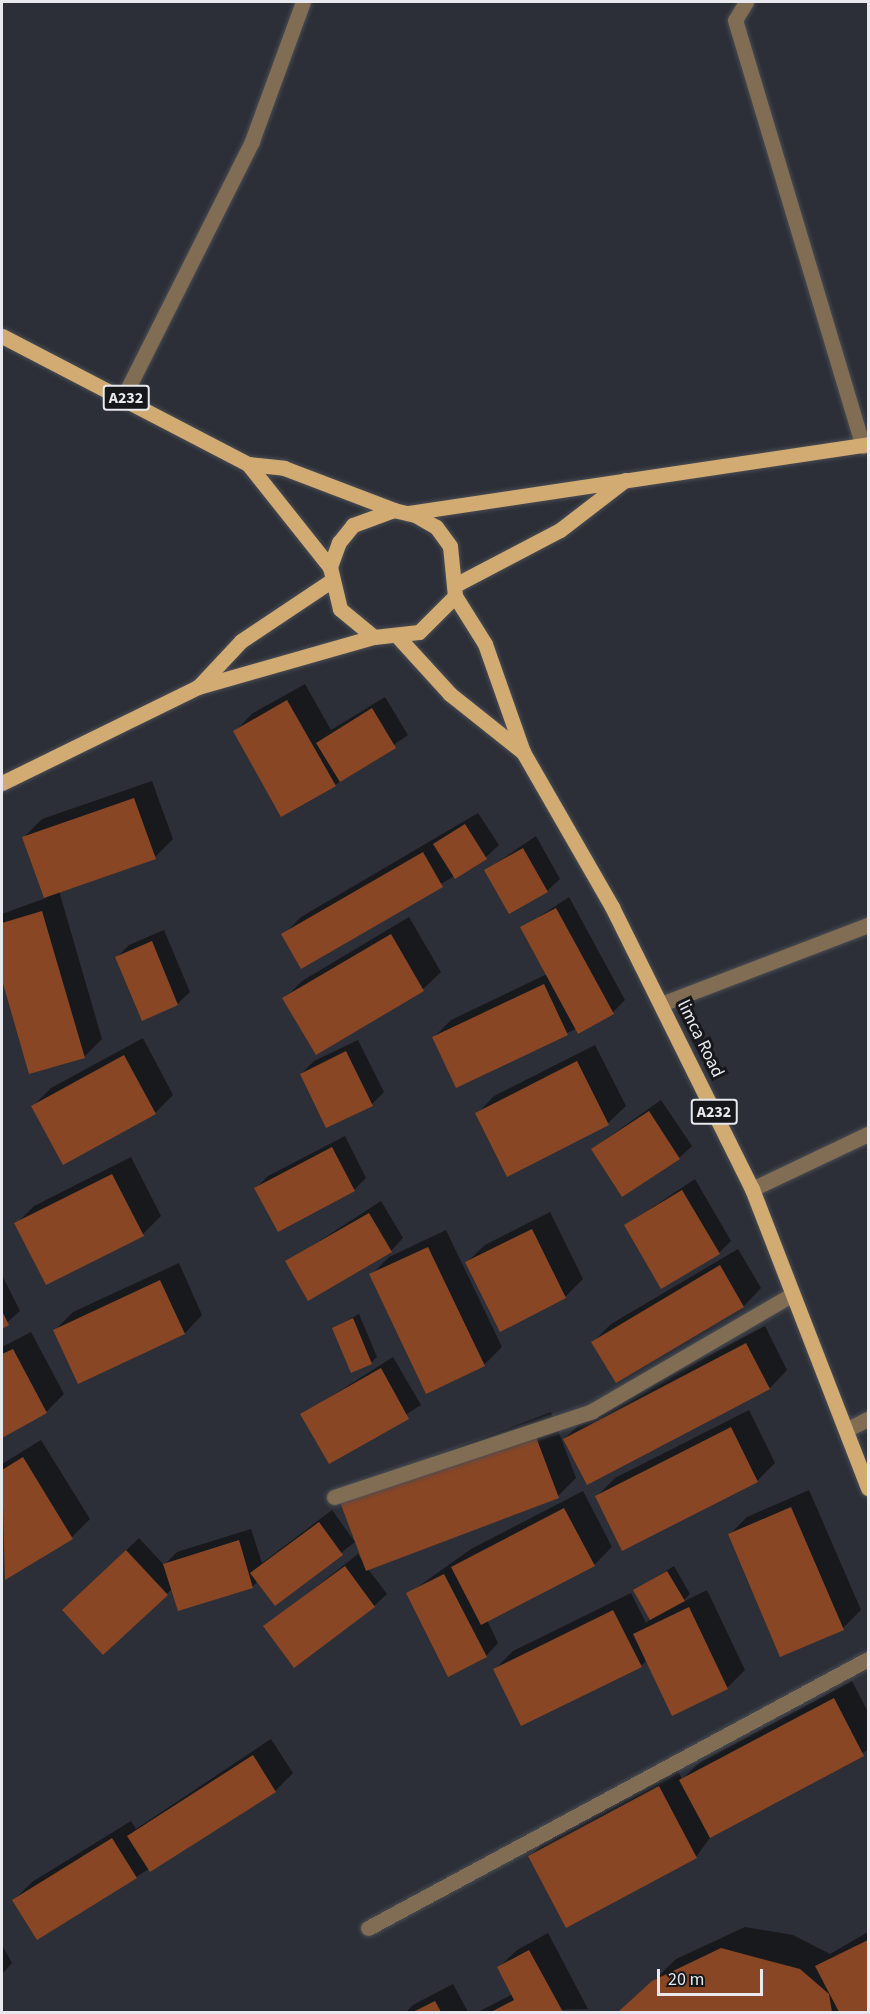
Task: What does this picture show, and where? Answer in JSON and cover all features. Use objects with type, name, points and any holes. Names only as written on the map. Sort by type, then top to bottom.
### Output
[{"type":"main road","name":"A232","points":[[2,336],[124,396],[248,464],[284,468],[401,512]]},
{"type":"main road","points":[[374,637],[340,609],[331,574],[339,542],[353,525],[401,512],[866,445]]},
{"type":"main road","name":"A232","points":[[248,464],[331,574]]},
{"type":"main road","points":[[2,783],[198,687],[374,637],[398,637],[438,619],[456,590],[560,530],[626,479]]},
{"type":"main road","points":[[401,512],[436,527],[450,546],[456,590]]},
{"type":"main road","points":[[198,687],[241,641],[331,574]]},
{"type":"main road","name":"limca Road","points":[[456,590],[485,644],[523,752],[661,1004],[752,1189],[791,1295],[868,1488]]},
{"type":"main road","name":"limca Road","points":[[398,637],[450,694],[523,752]]},
{"type":"street","points":[[124,396],[252,141],[303,2]]},
{"type":"street","points":[[746,2],[735,20],[866,445]]},
{"type":"street","points":[[661,1004],[868,924]]},
{"type":"street","points":[[752,1189],[868,1134]]},
{"type":"street","points":[[334,1497],[592,1411],[791,1295]]},
{"type":"street","points":[[846,1430],[868,1419]]},
{"type":"street","points":[[368,1928],[868,1659]]},
{"type":"building","points":[[287,700],[336,786],[281,817],[233,731]]},
{"type":"building","points":[[372,708],[396,748],[340,782],[316,743]]},
{"type":"building","points":[[134,798],[156,859],[44,898],[22,837]]},
{"type":"building","points":[[465,824],[487,859],[455,879],[433,844]]},
{"type":"building","points":[[523,848],[548,892],[509,914],[484,870]]},
{"type":"building","points":[[423,852],[443,887],[301,969],[281,934]]},
{"type":"building","points":[[556,908],[614,1014],[578,1034],[520,927]]},
{"type":"building","points":[[42,911],[85,1058],[29,1074],[2,980],[2,923]]},
{"type":"building","points":[[391,934],[424,991],[316,1055],[282,998]]},
{"type":"building","points":[[152,941],[178,1005],[142,1021],[115,957]]},
{"type":"building","points":[[544,984],[568,1035],[456,1088],[432,1037]]},
{"type":"building","points":[[346,1051],[373,1106],[326,1128],[300,1074]]},
{"type":"building","points":[[124,1055],[156,1114],[63,1165],[31,1106]]},
{"type":"building","points":[[577,1061],[609,1125],[507,1177],[475,1113]]},
{"type":"building","points":[[649,1111],[680,1159],[622,1197],[591,1149]]},
{"type":"building","points":[[332,1147],[355,1191],[278,1232],[254,1188]]},
{"type":"building","points":[[112,1174],[144,1236],[46,1285],[14,1223]]},
{"type":"building","points":[[682,1190],[720,1254],[661,1289],[624,1225]]},
{"type":"building","points":[[369,1213],[392,1252],[308,1301],[285,1261]]},
{"type":"building","points":[[532,1229],[566,1298],[500,1332],[465,1262]]},
{"type":"building","points":[[428,1247],[485,1366],[426,1394],[369,1274]]},
{"type":"building","points":[[720,1265],[744,1307],[616,1383],[591,1342]]},
{"type":"building","points":[[160,1280],[185,1334],[78,1384],[53,1330]]},
{"type":"building","points":[[2,1311],[9,1325],[2,1329]]},
{"type":"building","points":[[353,1318],[372,1364],[351,1373],[332,1328]]},
{"type":"building","points":[[746,1343],[770,1389],[587,1485],[563,1439]]},
{"type":"building","points":[[13,1349],[47,1413],[2,1438],[2,1354]]},
{"type":"building","points":[[381,1368],[409,1419],[329,1464],[300,1414]]},
{"type":"building","points":[[731,1427],[758,1482],[622,1551],[595,1496]]},
{"type":"building","points":[[533,1429],[559,1498],[366,1571],[340,1502]]},
{"type":"building","points":[[23,1457],[73,1539],[5,1580],[2,1470]]},
{"type":"building","points":[[791,1507],[844,1630],[780,1657],[728,1534]]},
{"type":"building","points":[[564,1508],[595,1566],[481,1625],[451,1567]]},
{"type":"building","points":[[319,1522],[343,1555],[275,1606],[250,1573]]},
{"type":"building","points":[[239,1540],[253,1588],[178,1611],[163,1564]]},
{"type":"building","points":[[126,1550],[168,1595],[103,1655],[62,1610]]},
{"type":"building","points":[[345,1566],[375,1607],[294,1668],[263,1626]]},
{"type":"building","points":[[667,1571],[685,1601],[650,1620],[633,1590]]},
{"type":"building","points":[[444,1574],[487,1657],[448,1677],[406,1593]]},
{"type":"building","points":[[689,1607],[728,1689],[672,1716],[633,1634]]},
{"type":"building","points":[[613,1610],[642,1667],[521,1726],[493,1669]]},
{"type":"building","points":[[834,1698],[864,1756],[710,1838],[679,1780]]},
{"type":"building","points":[[253,1755],[276,1792],[150,1872],[127,1836]]},
{"type":"building","points":[[659,1786],[697,1858],[566,1928],[528,1856]]},
{"type":"building","points":[[112,1838],[137,1878],[37,1940],[12,1900]]},
{"type":"building","points":[[868,1940],[868,2012],[839,2012],[815,1966]]},
{"type":"building","points":[[721,1948],[800,1969],[829,1994],[832,2012],[618,2012],[652,1981]]},
{"type":"building","points":[[529,1950],[563,2012],[491,2012],[514,2000],[497,1967]]},
{"type":"building","points":[[435,2001],[441,2012],[413,2012]]}]
